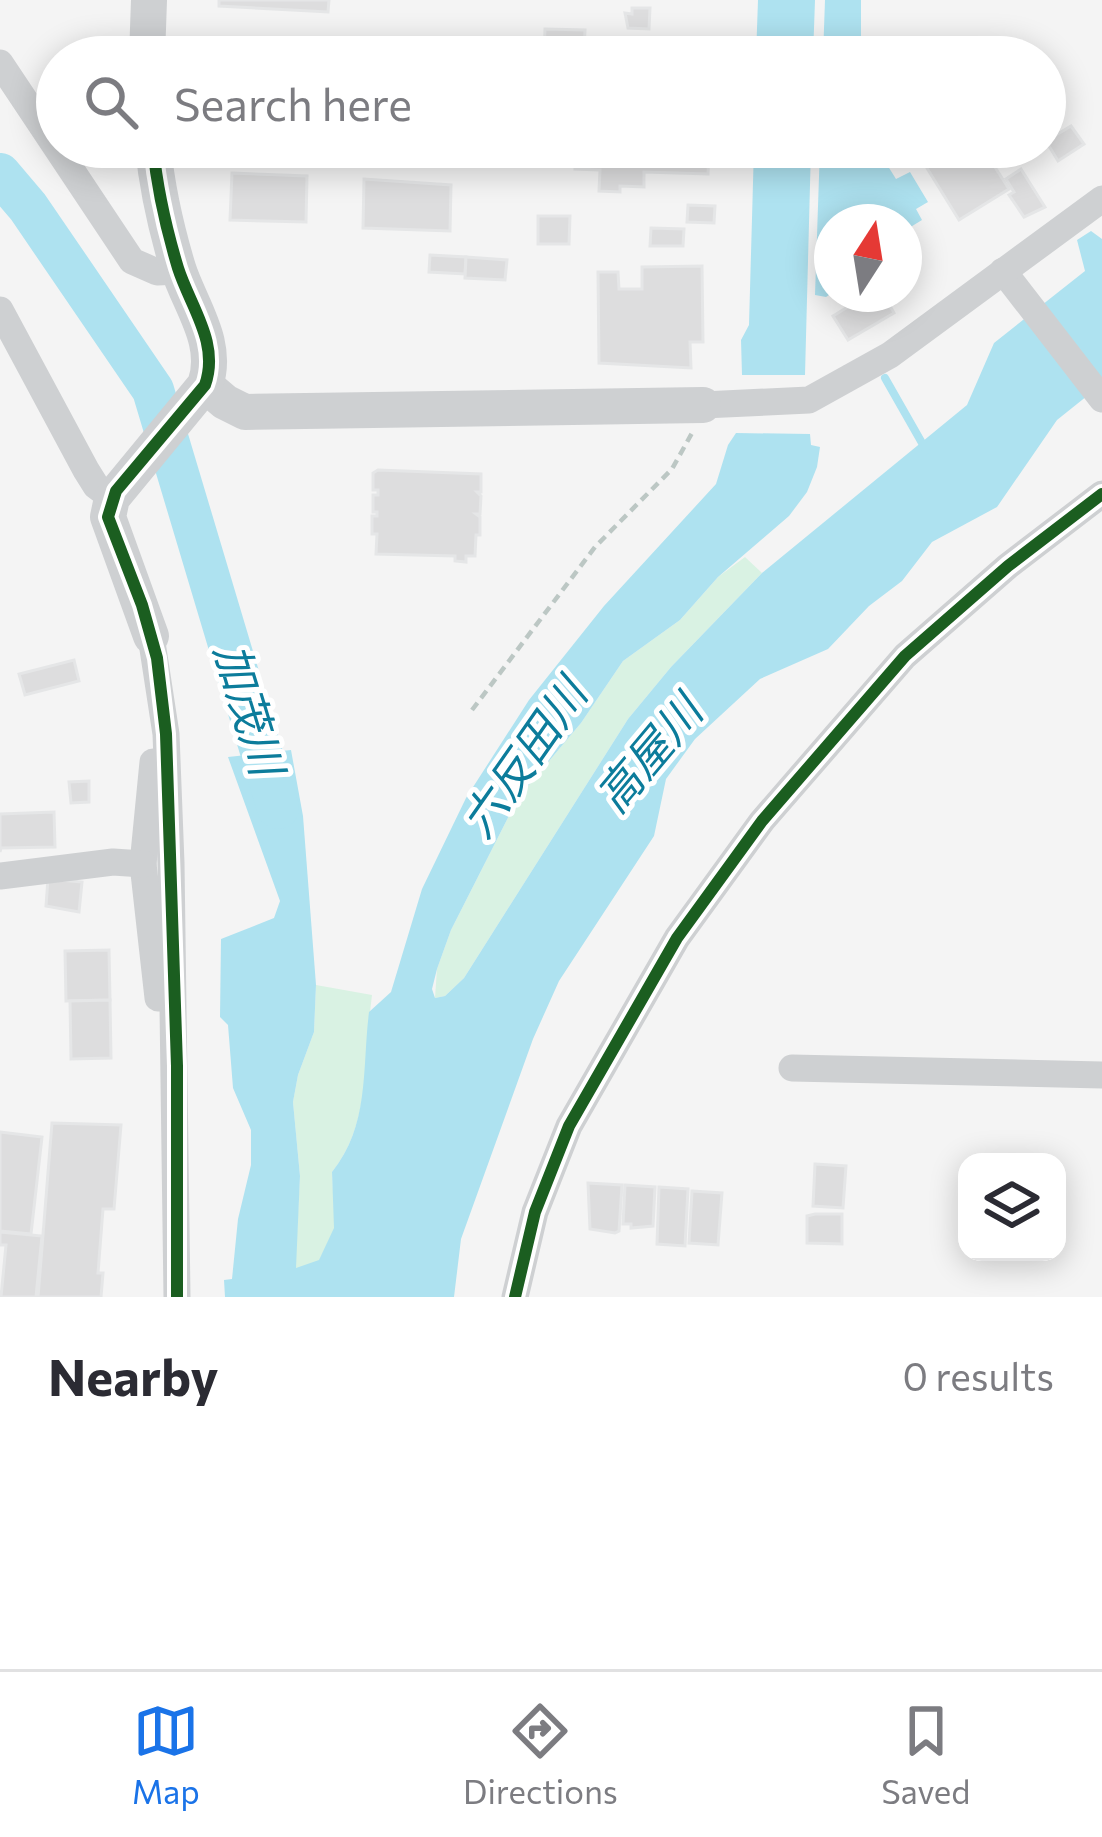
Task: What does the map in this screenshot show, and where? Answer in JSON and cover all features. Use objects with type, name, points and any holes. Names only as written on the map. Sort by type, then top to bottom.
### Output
[{"type":"street","points":[[148,36],[149,0]]},
{"type":"street","points":[[0,63],[36,117]]},
{"type":"street","points":[[70,168],[132,262],[157,272],[179,271]]},
{"type":"street","points":[[155,168],[179,271],[206,333],[210,361],[202,388],[114,494],[108,517],[151,636],[166,734],[177,1297]]},
{"type":"street","points":[[202,388],[245,412],[646,409],[809,400],[890,355],[1008,277],[1102,199]]},
{"type":"street","points":[[1008,277],[1102,399]]},
{"type":"street","points":[[0,310],[86,470],[96,486],[114,494]]},
{"type":"street","points":[[515,1297],[535,1212],[569,1126],[677,938],[738,854],[905,656],[1008,566],[1102,494]]},
{"type":"street","points":[[166,734],[153,761],[143,864],[158,1000],[176,1066]]},
{"type":"street","points":[[0,876],[113,862],[143,864]]},
{"type":"street","points":[[792,1068],[1102,1075]]},
{"type":"path","points":[[472,710],[595,547],[672,469],[703,405]]},
{"type":"green space","points":[[745,557],[762,573],[628,719],[464,978],[445,996],[435,998],[437,969],[451,930],[518,798],[581,723],[623,661],[680,620],[718,577]]},
{"type":"green space","points":[[316,985],[372,995],[360,1110],[345,1153],[332,1172],[335,1228],[319,1261],[295,1269],[300,1176],[293,1102],[314,1032]]},
{"type":"water","points":[[758,0],[815,0],[814,36],[757,36]]},
{"type":"water","points":[[825,0],[861,0],[861,36],[824,36]]},
{"type":"water","points":[[753,168],[810,168],[805,375],[742,375],[741,340],[749,325]]},
{"type":"water","points":[[819,168],[889,168],[896,179],[910,172],[928,202],[818,204]]},
{"type":"water","points":[[1091,231],[1102,239],[1102,384],[1057,420],[997,507],[932,542],[902,581],[869,606],[828,649],[760,679],[695,739],[666,779],[654,836],[559,981],[533,1039],[461,1239],[454,1297],[225,1297],[224,1280],[232,1279],[238,1219],[251,1165],[251,1130],[233,1088],[228,1025],[220,1017],[221,939],[274,918],[280,901],[228,757],[291,750],[303,816],[316,985],[314,1032],[293,1102],[300,1176],[296,1268],[319,1260],[334,1228],[332,1172],[359,1115],[369,1012],[391,992],[422,889],[466,798],[529,700],[604,606],[716,484],[736,433],[810,434],[811,445],[820,447],[817,467],[807,492],[789,516],[718,577],[680,620],[623,661],[581,723],[518,798],[451,930],[432,989],[435,998],[445,996],[464,978],[628,719],[671,667],[762,573],[967,405],[994,343],[1085,271],[1077,240]]},
{"type":"building","points":[[219,0],[329,0],[328,12],[219,6]]},
{"type":"building","points":[[632,8],[650,8],[649,29],[628,28],[625,13],[632,14]]},
{"type":"building","points":[[545,29],[585,30],[585,36],[545,36]]},
{"type":"building","points":[[1071,126],[1084,144],[1066,156],[1066,129]]},
{"type":"building","points":[[708,168],[708,174],[644,172],[644,187],[620,186],[620,192],[599,191],[600,170],[575,169]]},
{"type":"building","points":[[927,168],[996,168],[1009,189],[959,220]]},
{"type":"building","points":[[1021,169],[1045,207],[1024,217],[1009,195],[1014,192],[1006,179]]},
{"type":"building","points":[[232,173],[307,176],[306,222],[230,220]]},
{"type":"building","points":[[364,179],[451,185],[450,231],[363,228]]},
{"type":"building","points":[[688,205],[715,206],[714,223],[687,222]]},
{"type":"building","points":[[538,216],[570,216],[569,244],[538,244]]},
{"type":"building","points":[[651,228],[684,229],[683,246],[650,246]]},
{"type":"building","points":[[430,255],[466,257],[465,274],[429,272]]},
{"type":"building","points":[[466,257],[507,260],[505,280],[465,278]]},
{"type":"building","points":[[702,266],[703,342],[690,342],[691,368],[599,363],[598,272],[618,272],[619,289],[642,289],[642,267]]},
{"type":"building","points":[[840,312],[894,313],[848,340],[833,316]]},
{"type":"building","points":[[373,473],[481,474],[475,556],[466,556],[466,562],[455,561],[455,556],[376,554],[372,516],[377,516],[373,495],[378,490],[373,490]]},
{"type":"building","points":[[74,660],[79,681],[25,695],[19,674]]},
{"type":"building","points":[[89,781],[89,802],[71,803],[69,782]]},
{"type":"building","points":[[54,812],[55,847],[1,848],[0,852],[0,814]]},
{"type":"building","points":[[48,879],[82,882],[79,912],[46,906]]},
{"type":"building","points":[[109,950],[110,1000],[66,1001],[65,951]]},
{"type":"building","points":[[110,1000],[111,1058],[71,1059],[70,1001]]},
{"type":"building","points":[[52,1123],[121,1125],[114,1209],[103,1209],[101,1297],[38,1297]]},
{"type":"building","points":[[0,1132],[42,1137],[31,1234],[0,1231]]},
{"type":"building","points":[[815,1164],[846,1166],[843,1208],[813,1206]]},
{"type":"building","points":[[588,1183],[622,1185],[619,1231],[590,1229]]},
{"type":"building","points":[[625,1185],[655,1187],[653,1226],[623,1224]]},
{"type":"building","points":[[659,1187],[688,1189],[685,1246],[657,1244]]},
{"type":"building","points":[[692,1191],[722,1193],[718,1245],[689,1243]]},
{"type":"building","points":[[842,1214],[842,1244],[807,1243],[807,1216]]},
{"type":"building","points":[[0,1232],[42,1236],[36,1297],[1,1297],[6,1245],[0,1245]]},
{"type":"waterway","name":"加茂川","points":[[0,174],[28,207],[153,390],[278,808]]},
{"type":"waterway","points":[[885,378],[926,450]]},
{"type":"cycle path","points":[[156,168],[178,268],[206,340],[209,369],[205,385],[116,491],[108,517],[157,658],[166,734],[177,1066],[177,1297]]},
{"type":"cycle path","points":[[515,1297],[535,1212],[569,1126],[677,938],[762,821],[905,656],[1008,566],[1102,494]]},
{"type":"water label","name":"高屋川","points":[[649,754]]},
{"type":"water label","name":"六反田川","points":[[524,758]]}]
